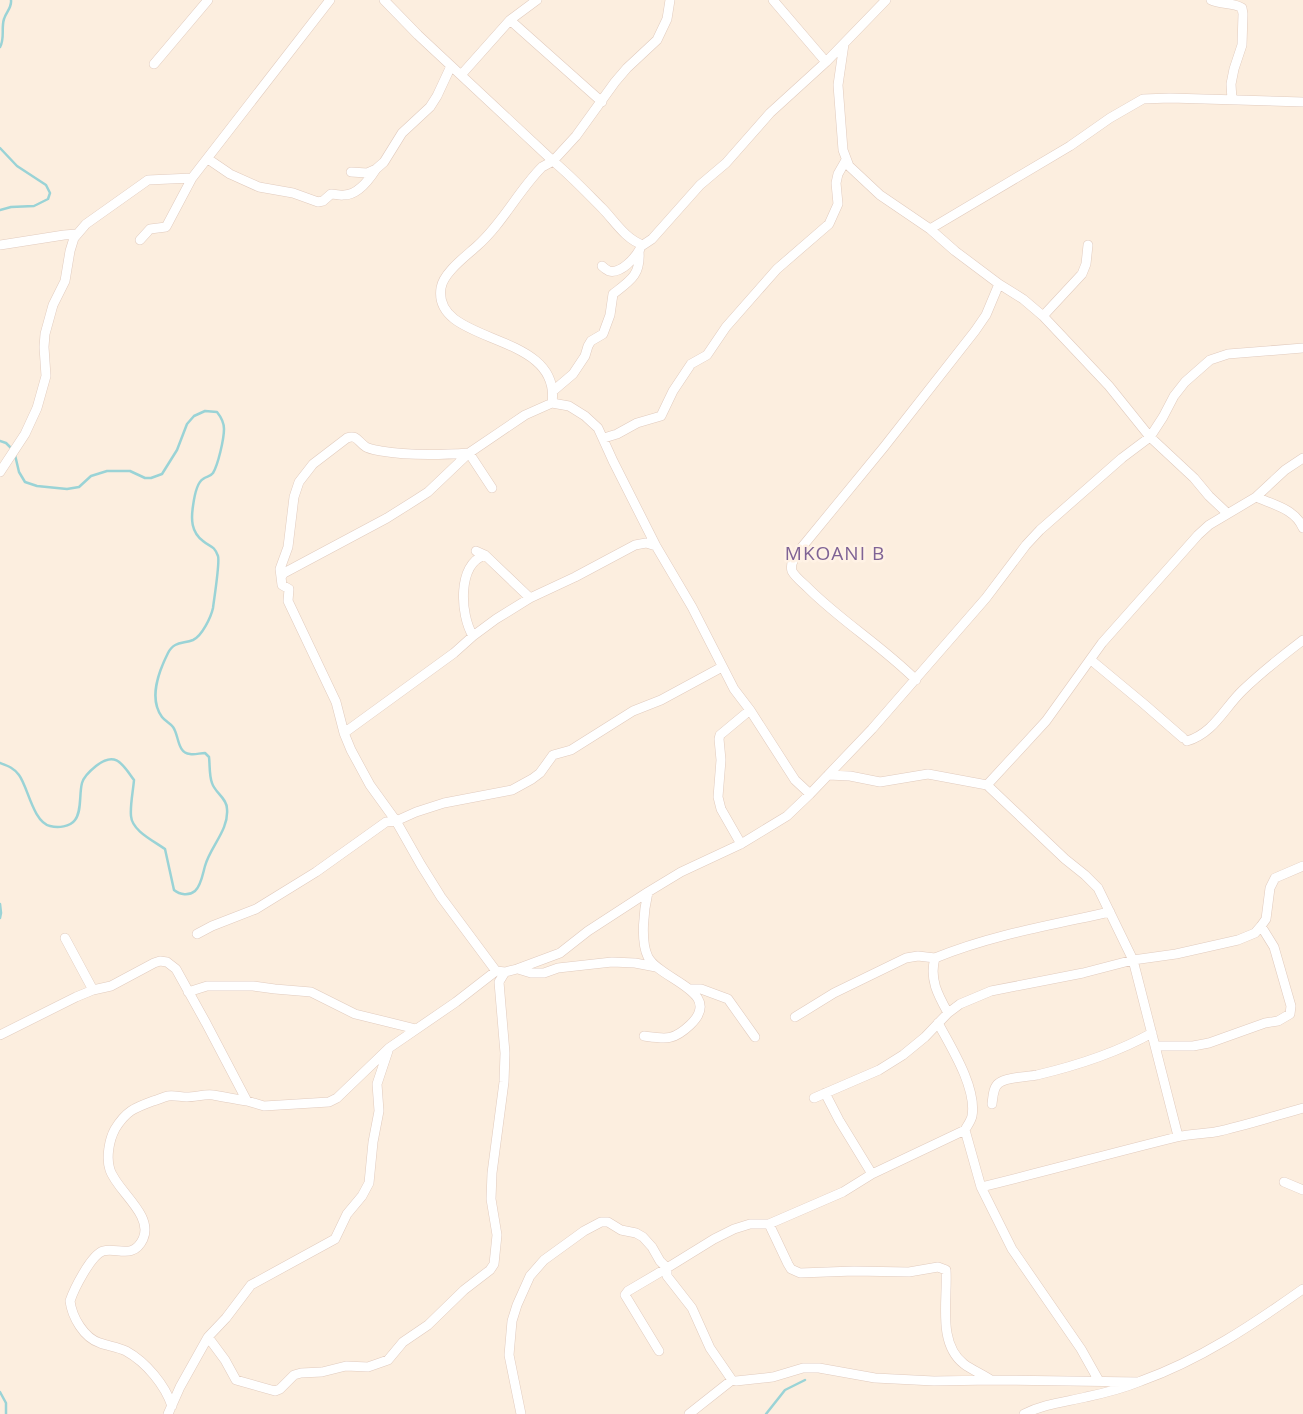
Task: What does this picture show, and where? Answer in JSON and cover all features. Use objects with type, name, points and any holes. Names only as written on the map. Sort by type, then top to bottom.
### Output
[{"type":"street","points":[[154,64],[208,0]]},
{"type":"street","points":[[140,240],[150,228],[166,227],[192,178],[330,0]]},
{"type":"street","points":[[384,0],[451,66],[602,208],[641,248],[640,264],[637,270],[630,281],[613,294],[610,315],[603,334],[591,341],[585,356],[573,374],[553,391]]},
{"type":"street","points":[[462,75],[510,20],[537,0]]},
{"type":"street","points":[[552,403],[553,391],[548,376],[539,364],[509,344],[477,332],[456,321],[444,307],[441,289],[447,275],[487,237],[536,173],[553,161],[576,136],[615,82],[657,40],[668,19],[670,0]]},
{"type":"street","points":[[773,0],[826,62]]},
{"type":"street","points":[[602,266],[610,271],[617,271],[629,263],[700,185],[726,163],[770,113],[826,62],[886,0]]},
{"type":"street","points":[[1211,0],[1218,4],[1238,5],[1242,8],[1242,45],[1231,84],[1232,100]]},
{"type":"street","points":[[510,20],[602,102]]},
{"type":"street","points":[[844,44],[838,85],[843,150],[849,166],[880,195],[930,229],[955,251],[999,284],[1023,299],[1043,316],[1109,386],[1150,437],[1194,478],[1227,513]]},
{"type":"street","points":[[208,159],[230,174],[255,186],[293,193],[320,202],[323,202],[333,194],[346,196],[366,184],[384,162],[402,134],[430,107],[451,66]]},
{"type":"street","points":[[930,229],[1070,146],[1110,118],[1142,99],[1303,102]]},
{"type":"street","points":[[604,438],[617,434],[637,423],[661,416],[673,391],[691,364],[707,355],[726,327],[777,269],[829,224],[838,204],[836,184],[838,174],[846,160]]},
{"type":"street","points":[[351,172],[367,173],[376,170]]},
{"type":"street","points":[[0,472],[25,434],[37,408],[46,376],[45,334],[53,305],[65,281],[70,251],[76,234],[86,224],[148,180],[192,178]]},
{"type":"street","points":[[0,245],[76,234]]},
{"type":"street","points":[[1043,316],[1082,274],[1086,264],[1088,245]]},
{"type":"street","points":[[916,680],[896,660],[819,599],[793,572],[792,566],[802,547],[975,331],[986,315],[999,284]]},
{"type":"street","points":[[170,1410],[170,1398],[154,1374],[126,1351],[98,1343],[84,1332],[75,1317],[70,1301],[81,1277],[98,1254],[106,1251],[129,1251],[135,1248],[143,1238],[144,1225],[138,1211],[112,1177],[109,1168],[108,1158],[112,1138],[123,1118],[135,1107],[167,1096],[213,1095],[264,1106],[329,1102],[336,1098],[389,1048],[500,972],[517,969],[560,953],[588,931],[681,872],[741,844],[787,816],[872,729],[916,680],[986,598],[1026,545],[1040,530],[1122,458],[1150,437],[1174,396],[1185,382],[1210,360],[1228,354],[1303,348]]},
{"type":"street","points":[[281,577],[284,573],[387,518],[428,492],[469,453],[524,415],[552,403],[569,406],[585,416],[598,428],[656,546],[692,607],[734,689],[750,710],[795,780],[810,794]]},
{"type":"street","points":[[208,1337],[225,1360],[236,1380],[275,1391],[280,1389],[294,1375],[322,1372],[346,1366],[368,1367],[388,1360],[403,1342],[428,1325],[464,1290],[490,1270],[494,1264],[497,1235],[491,1199],[492,1173],[504,1082],[500,972],[441,897],[396,821],[370,785],[351,750],[344,733],[336,702],[288,601],[289,589],[282,585],[280,568],[288,547],[294,497],[298,482],[313,464],[336,444],[352,436],[358,438],[366,447],[379,451],[423,455],[469,453]]},
{"type":"street","points":[[469,453],[492,488]]},
{"type":"street","points":[[987,785],[1046,721],[1102,643],[1198,535],[1227,513],[1256,497],[1285,470],[1303,458]]},
{"type":"street","points":[[1256,497],[1293,513],[1299,518],[1303,528]]},
{"type":"street","points":[[344,733],[454,653],[496,619],[530,598],[575,577],[634,545],[646,543],[656,546]]},
{"type":"street","points":[[476,551],[486,555],[530,598]]},
{"type":"street","points":[[473,636],[464,615],[465,579],[474,561],[486,555]]},
{"type":"street","points":[[1091,660],[1185,740],[1198,738],[1207,732],[1241,692],[1274,662],[1303,640]]},
{"type":"street","points":[[197,934],[212,926],[256,909],[316,872],[386,822],[396,821],[444,803],[512,790],[540,773],[553,755],[571,750],[634,711],[661,700],[722,667]]},
{"type":"street","points":[[741,844],[721,809],[718,797],[719,739],[720,735],[750,710]]},
{"type":"street","points":[[828,775],[850,776],[880,782],[928,774],[987,785],[1098,888],[1133,960],[1178,1136]]},
{"type":"street","points":[[814,1098],[879,1070],[903,1055],[926,1037],[948,1013],[960,1004],[991,991],[1083,973],[1133,960],[1176,954],[1238,940],[1255,933],[1266,919],[1270,888],[1275,878],[1303,866]]},
{"type":"street","points":[[644,1036],[664,1039],[673,1037],[680,1034],[701,1012],[700,1003],[690,989],[656,967],[648,958],[645,948],[644,909],[648,892]]},
{"type":"street","points":[[795,1017],[834,993],[906,958],[918,956],[935,958],[953,950],[1010,934],[1110,912]]},
{"type":"street","points":[[1156,1046],[1193,1046],[1209,1043],[1264,1023],[1278,1021],[1290,1014],[1291,1006],[1274,947],[1262,926]]},
{"type":"street","points":[[65,938],[93,990]]},
{"type":"street","points":[[935,958],[932,976],[939,997],[948,1013]]},
{"type":"street","points":[[0,1035],[93,990],[111,986],[160,961],[172,965],[206,1023],[247,1101]]},
{"type":"street","points":[[517,969],[544,973],[558,968],[612,962],[635,963],[656,967]]},
{"type":"street","points":[[188,992],[207,986],[253,986],[291,991],[305,990],[355,1014],[416,1028]]},
{"type":"street","points":[[690,989],[701,989],[728,999],[755,1037]]},
{"type":"street","points":[[659,1351],[625,1295],[628,1291],[734,1229],[750,1224],[769,1224],[843,1192],[872,1174],[965,1130],[972,1117],[970,1092],[964,1073],[938,1023]]},
{"type":"street","points":[[992,1104],[994,1091],[998,1083],[1036,1076],[1074,1065],[1138,1041],[1152,1033]]},
{"type":"street","points":[[170,1410],[180,1387],[208,1337],[226,1318],[254,1282],[335,1239],[347,1214],[362,1196],[369,1183],[373,1142],[379,1111],[378,1079],[389,1048]]},
{"type":"street","points":[[825,1093],[872,1174]]},
{"type":"street","points":[[981,1187],[1051,1170],[1103,1154],[1156,1143],[1178,1136],[1216,1131],[1303,1108]]},
{"type":"street","points":[[965,1130],[981,1187],[1012,1249],[1081,1349],[1100,1382]]},
{"type":"street","points":[[1284,1182],[1303,1190]]},
{"type":"street","points":[[521,1414],[508,1355],[512,1321],[517,1305],[530,1276],[544,1260],[584,1231],[601,1222],[608,1222],[621,1230],[636,1233],[643,1237],[652,1247],[660,1261],[667,1268],[667,1276],[692,1308],[710,1348],[732,1380]]},
{"type":"street","points":[[769,1224],[791,1269],[800,1273],[854,1271],[909,1272],[938,1267],[946,1270],[945,1332],[949,1344],[962,1363],[992,1380]]},
{"type":"street","points":[[1024,1414],[1037,1407],[1087,1397],[1140,1382],[1165,1372],[1248,1327],[1303,1289]]},
{"type":"street","points":[[689,1414],[732,1380],[773,1377],[803,1368],[819,1368],[885,1378],[934,1381],[1140,1382]]},
{"type":"waterway","points":[[0,47],[3,22],[11,5],[11,0]]},
{"type":"waterway","points":[[0,148],[17,166],[46,185],[50,193],[48,199],[34,206],[11,207],[0,210]]},
{"type":"waterway","points":[[0,763],[13,769],[19,775],[39,818],[44,823],[57,827],[70,824],[75,820],[80,807],[82,783],[88,773],[103,761],[109,759],[118,761],[134,780],[131,807],[132,821],[139,831],[165,849],[174,890],[187,894],[193,893],[199,886],[207,859],[225,824],[227,809],[223,799],[212,783],[209,757],[205,753],[186,753],[180,747],[175,730],[158,710],[155,693],[158,676],[170,649],[173,646],[193,640],[200,635],[206,626],[213,608],[218,573],[218,556],[213,548],[196,534],[192,516],[197,487],[203,479],[212,474],[217,464],[224,433],[222,420],[217,412],[205,411],[194,416],[187,424],[177,450],[162,474],[151,478],[145,478],[130,471],[107,471],[91,476],[79,487],[67,489],[37,486],[25,482],[19,472],[15,455]]},
{"type":"waterway","points":[[0,441],[6,443],[13,450]]},
{"type":"waterway","points":[[0,904],[0,918]]},
{"type":"waterway","points":[[766,1414],[785,1390],[805,1380]]},
{"type":"waterway","points":[[0,1392],[6,1403],[6,1414]]},
{"type":"district","name":"MKOANI B","points":[[835,553]]}]
